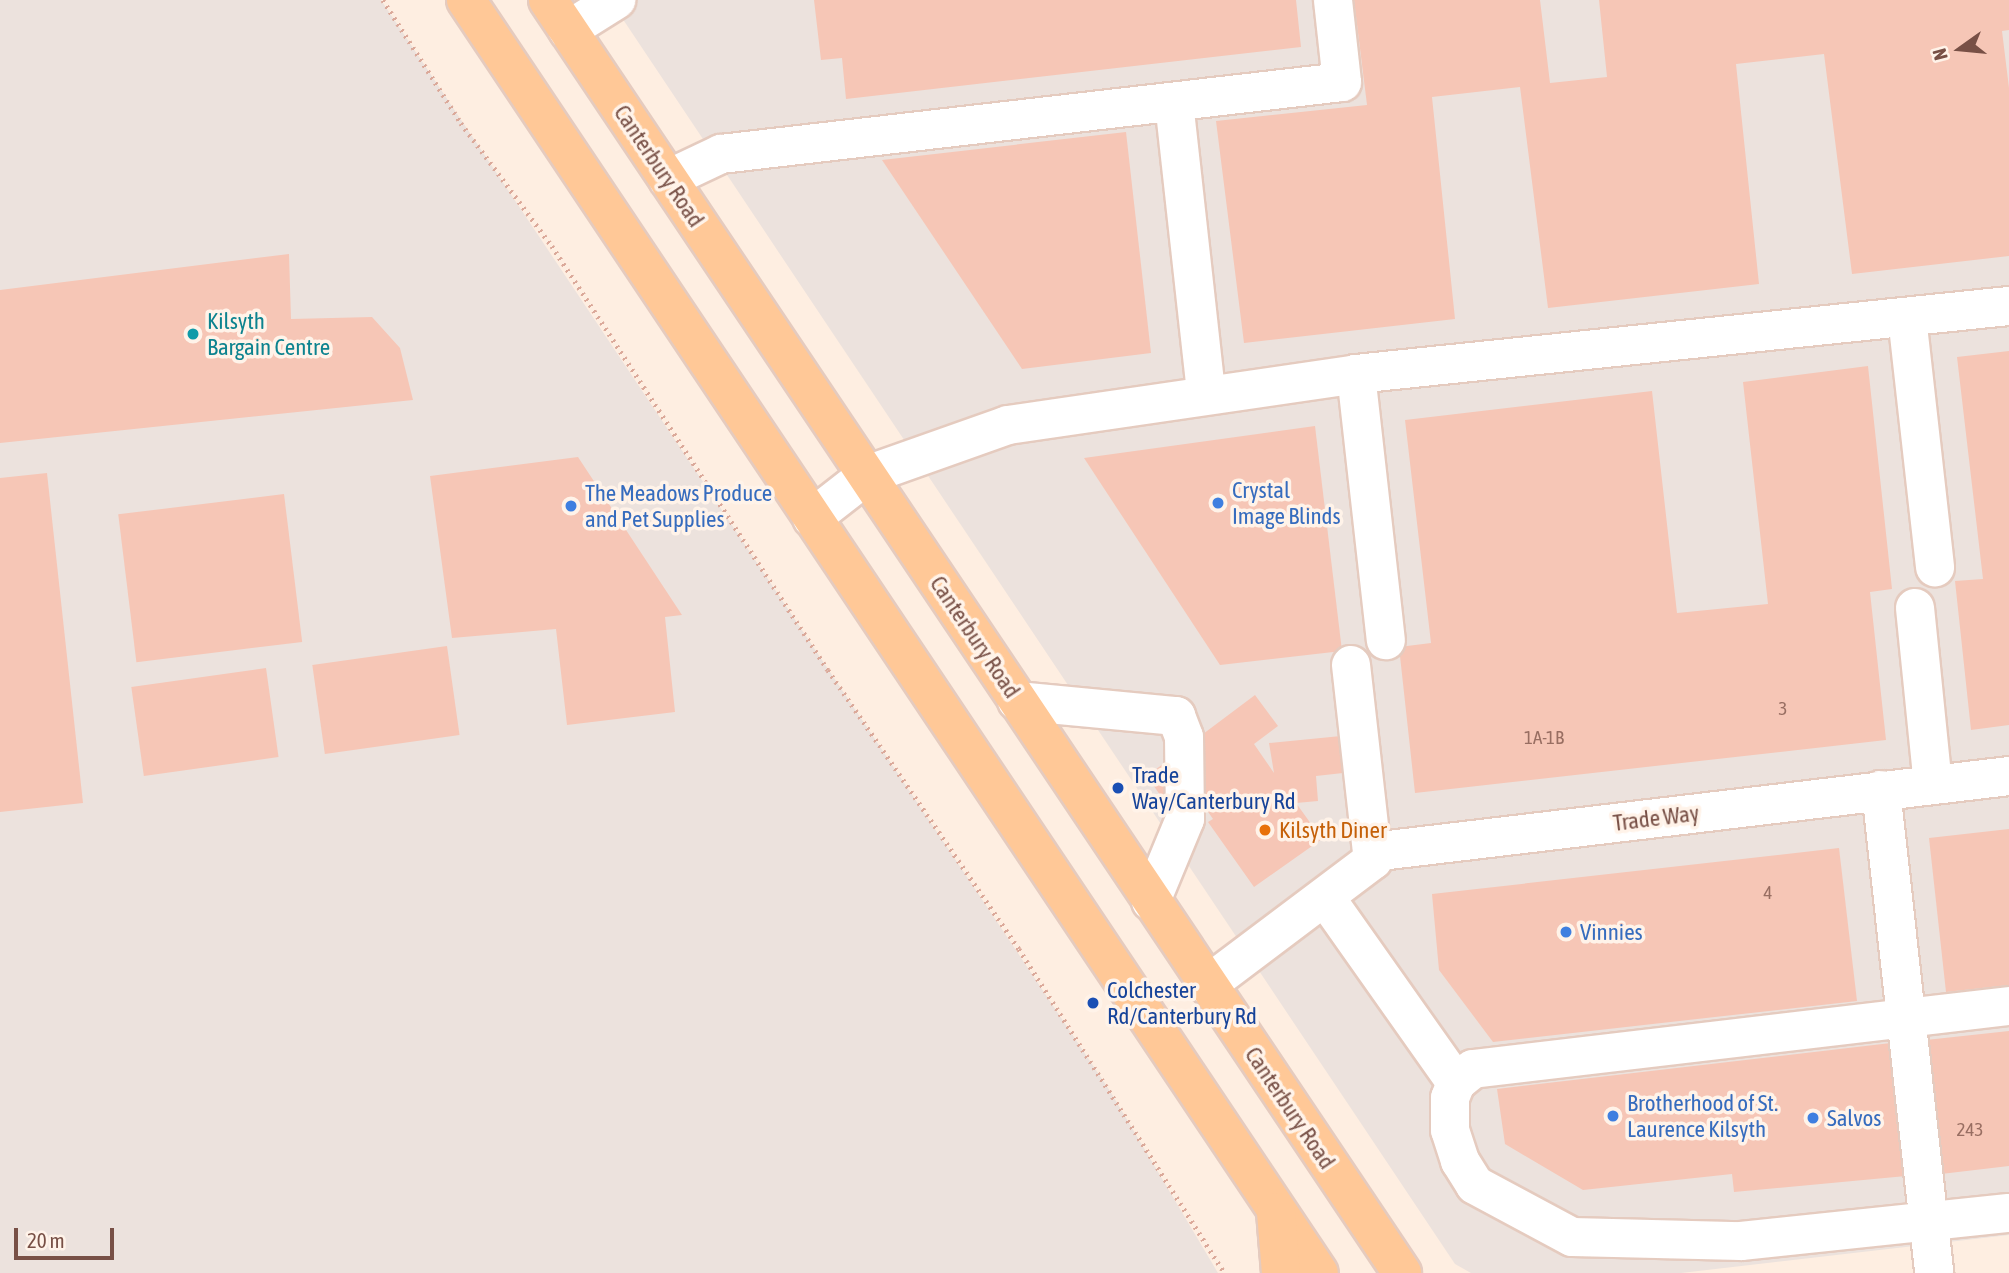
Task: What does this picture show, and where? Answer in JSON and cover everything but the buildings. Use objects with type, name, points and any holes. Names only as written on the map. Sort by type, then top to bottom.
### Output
[{"type":"main road","points":[[466,0],[1319,1273]]},
{"type":"main road","name":"Canterbury Road","points":[[558,15],[1402,1273]]},
{"type":"main road","points":[[1276,1209],[1281,1273]]},
{"type":"street","points":[[558,15],[616,0]]},
{"type":"street","points":[[668,179],[720,154],[1342,82],[1333,0]]},
{"type":"street","points":[[1174,102],[1206,394]]},
{"type":"street","points":[[812,518],[867,475],[1008,425],[1356,374],[2009,306]]},
{"type":"street","points":[[1907,317],[1935,567]]},
{"type":"street","points":[[1356,374],[1386,640]]},
{"type":"street","points":[[1915,608],[1933,784]]},
{"type":"street","points":[[1207,985],[1373,860],[1351,665]]},
{"type":"street","points":[[1017,701],[1176,716],[1184,737],[1185,819],[1151,901]]},
{"type":"street","name":"Trade Way","points":[[1372,852],[2009,776]]},
{"type":"street","points":[[1881,790],[1934,1273]]},
{"type":"street","points":[[1325,897],[1456,1083]]},
{"type":"street","points":[[2009,1006],[1473,1069],[1456,1083],[1450,1098],[1450,1130],[1460,1161],[1475,1185],[1572,1237],[1741,1241],[2009,1213]]},
{"type":"path","points":[[383,0],[461,124],[552,246],[828,670],[1019,949],[1225,1273]]},
{"type":"shaded area","points":[[0,0],[381,0],[1110,1091],[1218,1273],[0,1273]]},
{"type":"shaded area","points":[[610,0],[2009,0],[2009,1235],[1681,1273],[1471,1273],[1455,1264]]},
{"type":"place","name":"Kilsyth Bargain Centre","points":[[193,334]]},
{"type":"place","name":"Crystal Image Blinds","points":[[1218,503]]},
{"type":"place","name":"The Meadows Produce and Pet Supplies","points":[[571,506]]},
{"type":"place","name":"Trade Way/Canterbury Rd","points":[[1118,788]]},
{"type":"place","name":"Kilsyth Diner","points":[[1265,830]]},
{"type":"place","name":"Vinnies","points":[[1566,932]]},
{"type":"place","name":"Colchester Rd/Canterbury Rd","points":[[1093,1003]]},
{"type":"place","name":"Brotherhood of St. Laurence Kilsyth","points":[[1613,1116]]},
{"type":"place","name":"Salvos","points":[[1813,1118]]}]
